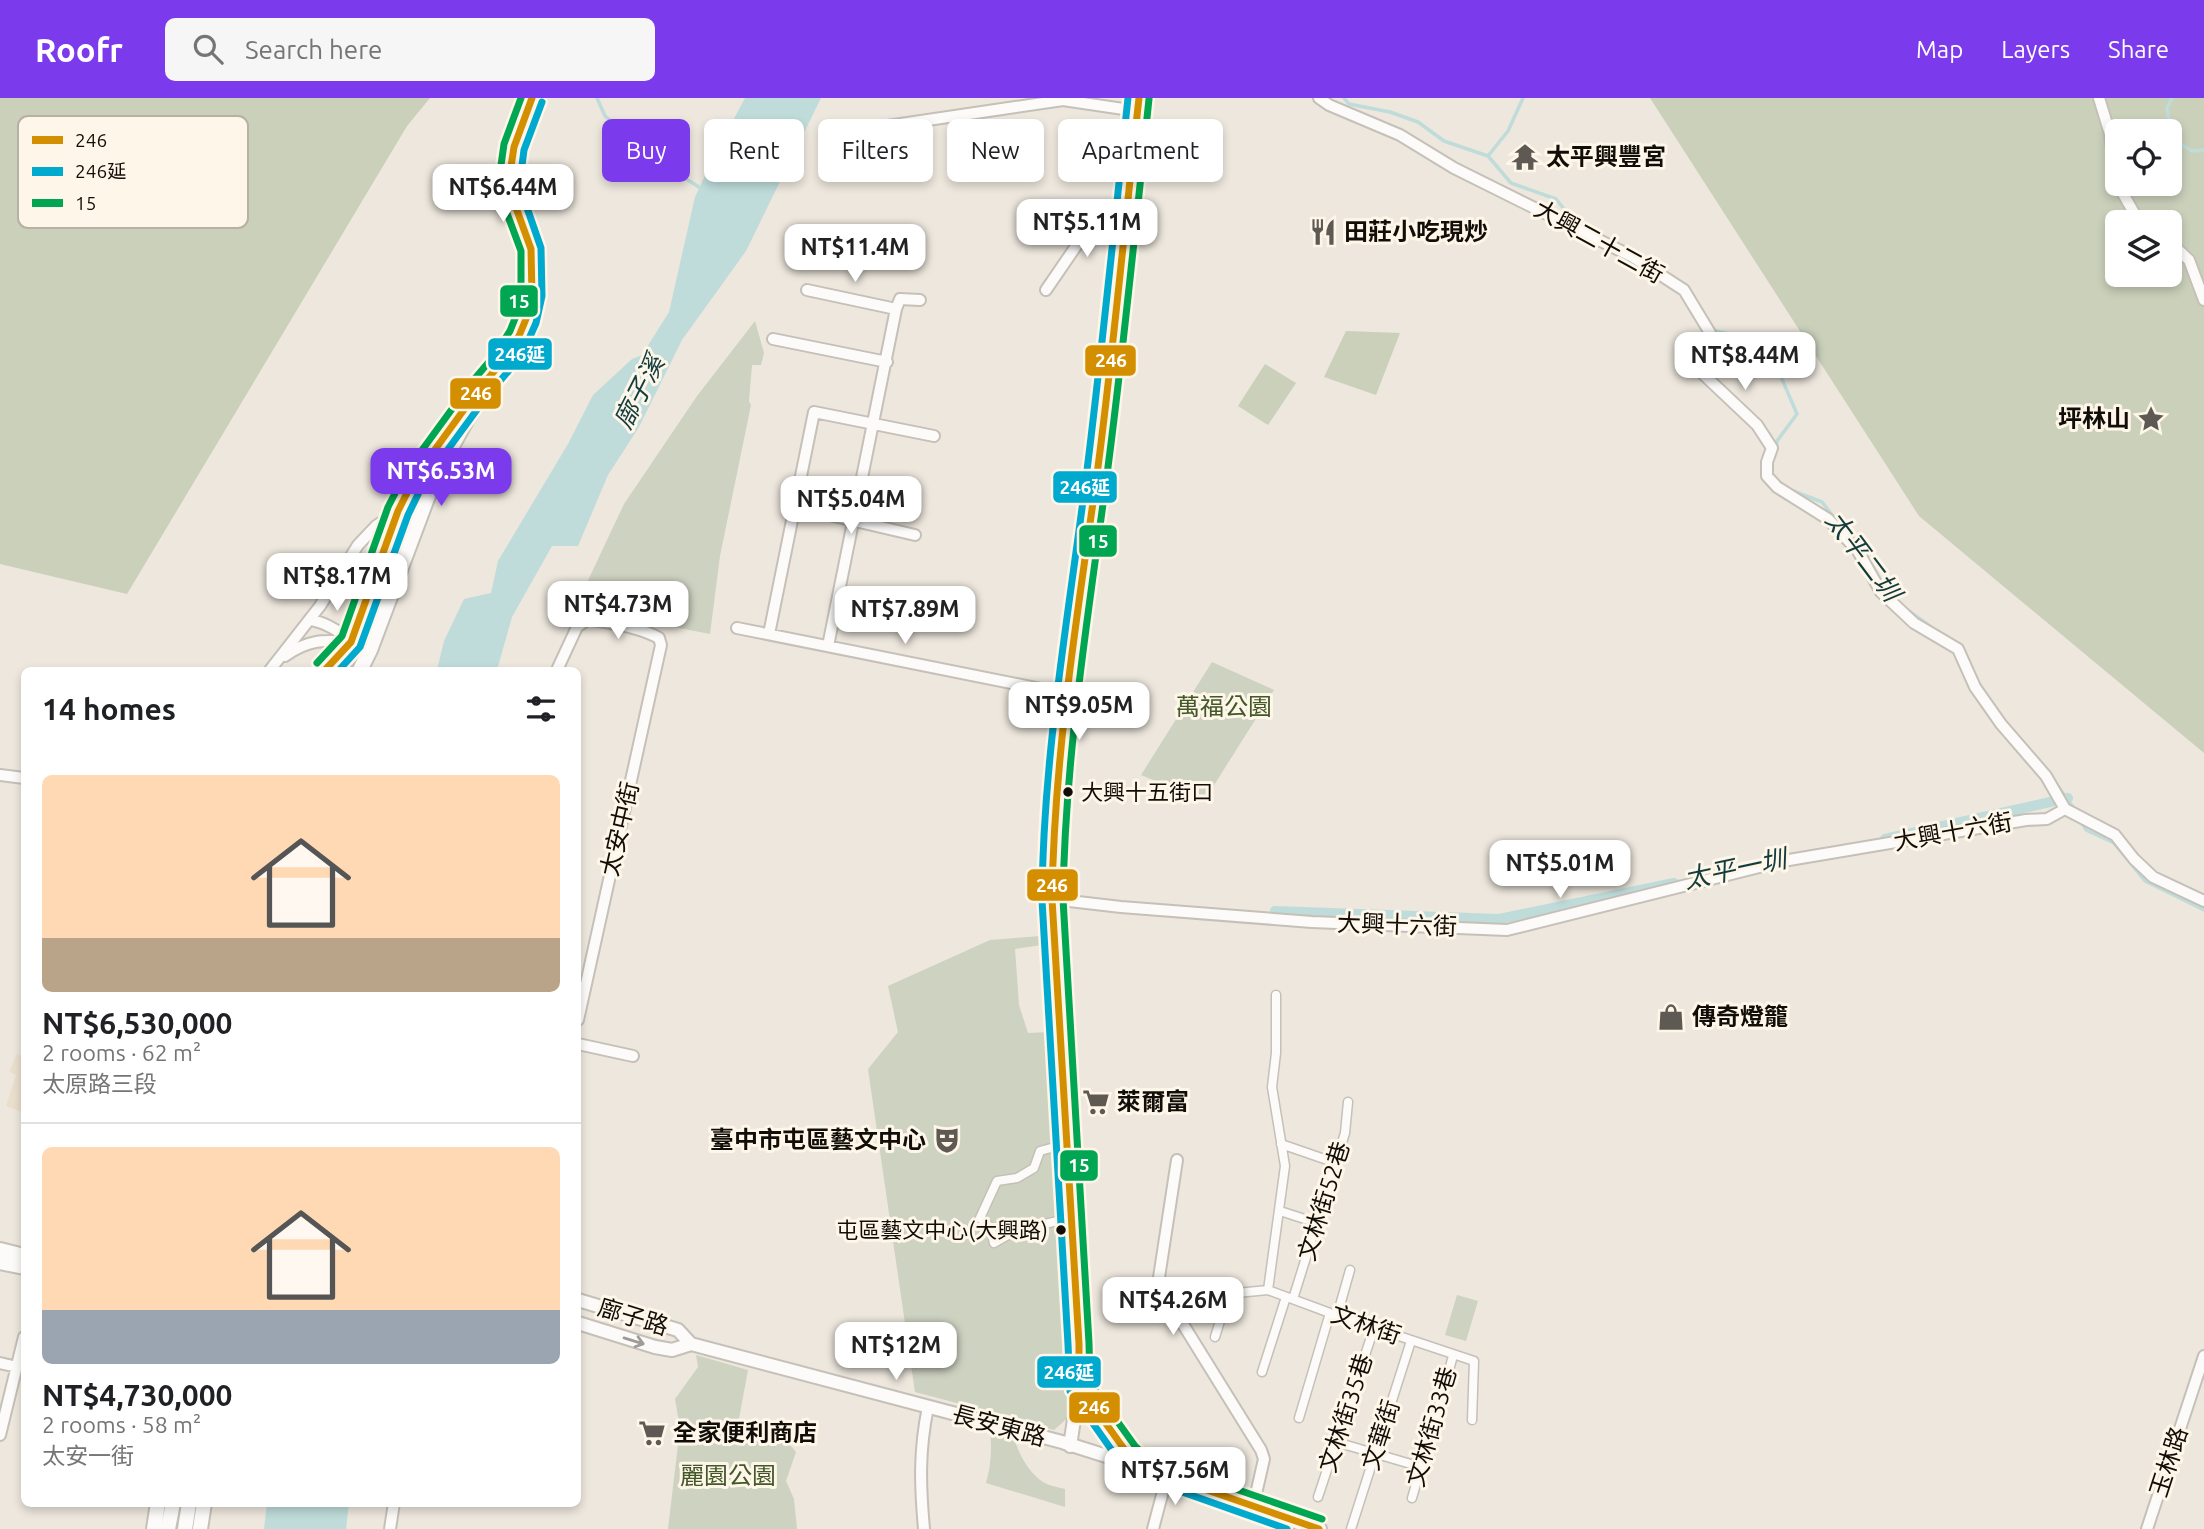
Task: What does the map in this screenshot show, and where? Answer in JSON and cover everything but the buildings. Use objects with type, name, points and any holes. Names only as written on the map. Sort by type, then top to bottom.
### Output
[{"type":"main road","points":[[362,667],[435,477],[468,417],[488,390],[519,335],[532,295],[531,249],[514,205],[510,173],[514,147],[532,98]]},
{"type":"main road","points":[[1138,104],[1098,464],[1066,694],[1053,830],[1052,899],[1068,1138],[1079,1386],[1127,1453],[1144,1468],[1313,1528]]},
{"type":"main road","points":[[342,667],[398,511],[415,477],[502,362]]},
{"type":"main road","points":[[328,667],[351,642]]},
{"type":"main road","points":[[367,667],[370,650]]},
{"type":"main road","points":[[0,1250],[21,1255]]},
{"type":"main road","points":[[0,1262],[21,1266]]},
{"type":"main road","points":[[154,1529],[157,1507]]},
{"type":"main road","points":[[168,1529],[172,1507]]},
{"type":"main road","points":[[185,1529],[188,1507]]},
{"type":"main road","points":[[200,1529],[203,1507]]},
{"type":"street","name":"大興二十二街","points":[[1319,98],[1329,105],[1400,135],[1454,168],[1633,257],[1684,290],[1710,333],[1702,373],[1757,425],[1772,447],[1766,476],[1777,487],[1828,519],[1858,551],[1881,592],[1914,623],[1958,649],[1975,687],[2001,723],[2046,776],[2065,808]]},
{"type":"street","points":[[2099,98],[2110,134],[2116,181],[2132,210]]},
{"type":"street","points":[[933,119],[1063,100],[1138,104]]},
{"type":"street","points":[[1046,290],[1096,217],[1125,222]]},
{"type":"street","points":[[2182,253],[2189,260],[2204,300]]},
{"type":"street","points":[[807,290],[896,309]]},
{"type":"street","points":[[828,646],[896,309],[900,299],[920,300]]},
{"type":"street","points":[[773,340],[887,362]]},
{"type":"street","points":[[769,634],[814,412],[934,436]]},
{"type":"street","points":[[794,507],[915,535]]},
{"type":"street","points":[[273,667],[309,620],[358,545],[376,526],[398,511]]},
{"type":"street","name":"太安中街","points":[[558,667],[577,627],[588,619],[624,626],[659,638],[661,645],[581,1007]]},
{"type":"street","points":[[309,620],[336,630],[351,642],[370,650]]},
{"type":"street","points":[[737,628],[1066,694]]},
{"type":"street","points":[[280,659],[295,649],[321,639],[351,642]]},
{"type":"street","points":[[0,775],[21,778]]},
{"type":"street","name":"大興十六街","points":[[1052,899],[1312,922],[1507,930],[1783,861],[2026,820],[2047,820],[2065,808]]},
{"type":"street","points":[[2065,808],[2115,835],[2153,877],[2204,901]]},
{"type":"street","points":[[1268,1290],[1285,1166],[1272,1087],[1276,1053],[1276,995]]},
{"type":"street","points":[[581,1045],[633,1056]]},
{"type":"street","name":"文林街52巷","points":[[1262,1372],[1317,1223],[1345,1133],[1348,1102]]},
{"type":"street","points":[[1280,1144],[1336,1163]]},
{"type":"street","points":[[1062,1145],[1066,1219],[1015,1231],[994,1244],[990,1227],[980,1218],[997,1181],[1017,1178],[1034,1168],[1040,1151],[1062,1145]]},
{"type":"street","points":[[1177,1160],[1158,1284],[1261,1450],[1264,1459],[1253,1507]]},
{"type":"street","points":[[1280,1211],[1317,1223]]},
{"type":"street","points":[[1299,1418],[1350,1270]]},
{"type":"street","name":"文林街","points":[[1199,1290],[1268,1290],[1334,1315],[1474,1361],[1472,1420]]},
{"type":"street","points":[[1215,1336],[1229,1292]]},
{"type":"street","name":"廍子路","points":[[581,1301],[678,1330],[691,1344],[672,1350],[581,1324]]},
{"type":"street","name":"文林街35巷","points":[[1318,1497],[1374,1328]]},
{"type":"street","name":"文華街","points":[[1351,1529],[1411,1341]]},
{"type":"street","name":"長安東路","points":[[691,1344],[1144,1468]]},
{"type":"street","points":[[0,1435],[21,1350]]},
{"type":"street","name":"文林街33巷","points":[[1412,1498],[1453,1356]]},
{"type":"street","name":"玉林路","points":[[2147,1529],[2204,1356]]},
{"type":"street","points":[[0,1363],[17,1367]]},
{"type":"street","points":[[1070,1446],[1079,1386]]},
{"type":"street","points":[[924,1529],[919,1475],[921,1438],[928,1407]]},
{"type":"street","points":[[1336,1442],[1421,1467]]},
{"type":"street","points":[[1153,1529],[1167,1476]]},
{"type":"street","points":[[390,1529],[393,1507]]},
{"type":"shaded area","points":[[17,1054],[21,1056],[21,1112],[6,1106],[16,1075],[9,1072]]},
{"type":"green space","points":[[0,98],[430,98],[407,126],[127,594],[0,564]]},
{"type":"green space","points":[[1650,98],[2204,98],[2204,753],[1919,516]]},
{"type":"green space","points":[[755,321],[764,353],[761,365],[752,365],[751,405],[720,556],[710,634],[575,608],[624,504],[697,396]]},
{"type":"green space","points":[[1346,331],[1400,333],[1376,395],[1324,377]]},
{"type":"green space","points":[[1265,364],[1296,383],[1268,425],[1238,406]]},
{"type":"green space","name":"萬福公園","points":[[1212,662],[1274,690],[1204,801],[1141,775]]},
{"type":"green space","points":[[1041,936],[1042,945],[1015,949],[1019,1005],[1028,1033],[1049,1032],[1071,1415],[1054,1430],[1008,1418],[1024,1462],[1043,1482],[1065,1489],[1065,1507],[986,1483],[991,1447],[987,1411],[915,1392],[868,1069],[898,1032],[888,986],[990,940]]},
{"type":"green space","points":[[1457,1295],[1478,1301],[1466,1341],[1445,1335]]},
{"type":"green space","name":"麗園公園","points":[[696,1355],[748,1370],[738,1424],[780,1433],[796,1452],[786,1481],[794,1499],[797,1529],[668,1529],[680,1428],[675,1399],[698,1367]]},
{"type":"water","points":[[745,98],[821,98],[804,133],[804,119],[734,119]]},
{"type":"water","name":"廍子溪","points":[[704,178],[704,182],[780,182],[746,251],[682,340],[639,427],[608,475],[578,546],[552,546],[512,617],[498,667],[438,667],[444,641],[464,599],[491,593],[498,561],[568,444],[593,395],[632,359],[642,355],[669,312],[695,197]]},
{"type":"water","points":[[267,1507],[349,1507],[346,1529],[264,1529]]},
{"type":"waterway","points":[[597,98],[605,116],[666,166],[702,189]]},
{"type":"waterway","name":"太平二圳","points":[[1344,98],[1349,104],[1390,112],[1418,122],[1444,141],[1488,156],[1511,183],[1556,199],[1577,225]]},
{"type":"waterway","points":[[1488,156],[1508,131],[1523,98]]},
{"type":"waterway","points":[[2172,98],[2167,108],[2172,139],[2192,151],[2204,150]]},
{"type":"waterway","name":"太平二圳","points":[[1711,330],[1766,342],[1797,414],[1777,441],[1776,449]]},
{"type":"waterway","name":"太平二圳","points":[[1793,491],[1822,502],[1839,524]]},
{"type":"waterway","name":"太平二圳","points":[[1909,611],[1931,627]]},
{"type":"waterway","name":"太平二圳","points":[[2057,785],[2075,810]]},
{"type":"waterway","name":"太平一圳","points":[[1885,839],[2068,798]]},
{"type":"waterway","name":"太平二圳","points":[[2082,823],[2086,830],[2114,843],[2145,881],[2204,910]]},
{"type":"waterway","name":"太平一圳","points":[[1275,911],[1499,919],[1674,883]]},
{"type":"transit line","name":"15","points":[[317,663],[342,636],[388,507],[406,472],[494,356],[516,316],[521,294],[521,251],[505,208],[500,172],[504,144],[521,98]]},
{"type":"transit line","name":"246","points":[[328,667],[351,642],[398,511],[415,477],[502,362],[519,336],[526,319],[532,295],[531,249],[515,205],[510,173],[514,147],[532,98]]},
{"type":"transit line","name":"246延","points":[[1128,98],[1093,417],[1052,735],[1044,845],[1042,900],[1070,1391],[1118,1459],[1137,1476],[1287,1529]]},
{"type":"transit line","name":"246","points":[[1139,98],[1104,421],[1068,683],[1054,845],[1052,899],[1079,1344],[1079,1386],[1127,1453],[1144,1468],[1319,1529]]},
{"type":"transit line","name":"15","points":[[1149,99],[1108,467],[1079,683],[1065,845],[1063,899],[1090,1383],[1135,1446],[1149,1459],[1322,1519]]},
{"type":"transit line","name":"246延","points":[[342,667],[360,647],[408,515],[424,482],[511,368],[536,323],[542,296],[541,248],[525,202],[521,173],[524,150],[542,102]]},
{"type":"place","name":"太平興豐宮","points":[[1525,157]]},
{"type":"place","name":"田莊小吃現炒","points":[[1323,232]]},
{"type":"place","name":"坪林山","points":[[2151,419]]},
{"type":"place","name":"大興十五街口","points":[[1068,792]]},
{"type":"place","name":"傳奇燈籠","points":[[1671,1017]]},
{"type":"place","name":"萊爾富","points":[[1096,1102]]},
{"type":"place","name":"臺中市屯區藝文中心","points":[[947,1140]]},
{"type":"place","name":"屯區藝文中心(大興路)","points":[[1061,1230]]},
{"type":"place","name":"全家便利商店","points":[[652,1433]]}]
